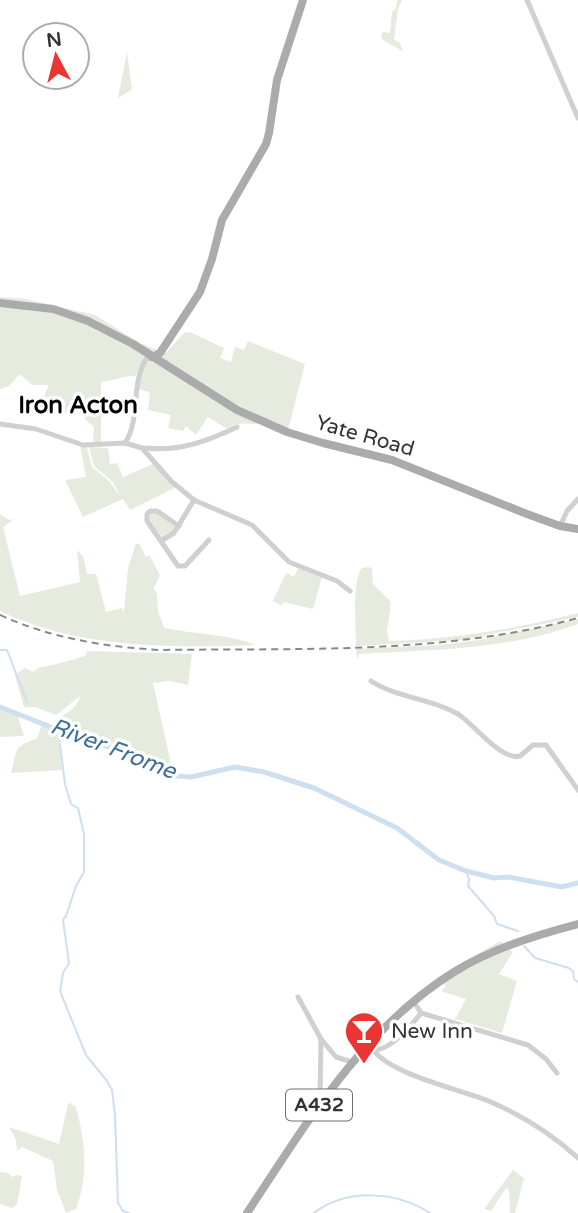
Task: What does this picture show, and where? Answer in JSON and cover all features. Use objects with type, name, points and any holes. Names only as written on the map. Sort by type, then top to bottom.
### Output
[{"type":"main road","points":[[152,357],[160,353],[200,292],[222,220],[265,144],[271,125],[277,80],[303,0]]},
{"type":"main road","name":"Yate Road","points":[[0,303],[38,306],[77,317],[119,336],[206,392],[269,424],[323,443],[392,460],[560,526],[578,529]]},
{"type":"main road","name":"A432","points":[[247,1213],[322,1101],[382,1028],[454,972],[505,947],[578,924]]},
{"type":"street","points":[[527,0],[578,118]]},
{"type":"street","points":[[127,441],[137,378],[146,359],[152,357]]},
{"type":"street","points":[[0,424],[36,429],[83,445],[127,441],[142,448],[172,481],[194,500],[218,514],[251,525],[297,567],[337,582],[350,591]]},
{"type":"street","points":[[142,448],[156,449],[201,443],[237,427]]},
{"type":"street","points":[[151,456],[156,449]]},
{"type":"street","points":[[560,526],[567,511],[578,499]]},
{"type":"street","points":[[161,541],[174,533],[194,500]]},
{"type":"street","points":[[179,526],[157,511],[147,514],[147,521],[178,566],[185,566],[208,542]]},
{"type":"street","points":[[371,681],[387,690],[431,702],[459,715],[508,756],[520,756],[533,745],[546,745],[578,790]]},
{"type":"street","points":[[298,997],[321,1039],[340,1060],[352,1062]]},
{"type":"street","points":[[414,1002],[421,1013],[528,1045],[546,1059],[557,1073]]},
{"type":"street","points":[[363,1049],[373,1050],[403,1036],[421,1013]]},
{"type":"street","points":[[321,1039],[322,1101]]},
{"type":"street","points":[[373,1050],[404,1070],[462,1094],[491,1102],[564,1144],[578,1158]]},
{"type":"shaded area","points":[[397,0],[402,0],[398,9],[394,40],[399,42],[404,52],[383,40],[381,36],[382,32],[390,33],[392,12],[396,8]]},
{"type":"shaded area","points":[[127,52],[132,89],[118,98]]},
{"type":"shaded area","points":[[0,297],[26,299],[95,315],[140,343],[166,353],[184,333],[190,332],[224,348],[220,358],[231,362],[235,347],[244,350],[248,341],[305,364],[288,430],[246,423],[227,429],[208,417],[196,435],[186,426],[183,431],[168,428],[171,415],[148,410],[150,392],[138,389],[138,371],[135,376],[101,382],[101,443],[93,444],[94,427],[84,418],[85,409],[79,408],[59,416],[39,406],[49,385],[32,385],[20,374],[9,386],[0,389]]},
{"type":"shaded area","points":[[80,446],[87,447],[92,467],[109,481],[121,497],[113,482],[94,466],[89,447],[108,448],[110,464],[117,463],[123,477],[155,463],[176,487],[130,510],[123,499],[83,517],[65,480],[86,477]]},
{"type":"shaded area","points":[[155,511],[176,525],[173,532],[162,538],[148,520],[149,513]]},
{"type":"shaded area","points":[[0,514],[9,520],[14,519],[3,527],[20,596],[80,582],[77,550],[83,556],[87,574],[96,574],[106,612],[122,608],[124,612],[128,568],[136,543],[146,557],[149,555],[160,575],[154,588],[164,628],[222,636],[256,645],[158,646],[93,639],[62,633],[0,611]]},
{"type":"shaded area","points":[[298,568],[322,577],[313,609],[284,602],[281,605],[273,601],[286,573],[294,577]]},
{"type":"shaded area","points":[[362,568],[372,568],[373,584],[391,602],[387,632],[389,641],[484,632],[578,613],[578,617],[461,640],[356,646],[357,583]]},
{"type":"shaded area","points":[[578,619],[578,624],[525,639],[442,650],[359,654],[357,659],[356,649],[480,640]]},
{"type":"shaded area","points":[[87,651],[192,654],[188,685],[169,681],[153,683],[173,772],[152,767],[117,746],[52,723],[72,709],[80,696],[56,715],[35,707],[24,707],[15,675],[25,668],[33,672],[40,667],[85,656]]},
{"type":"shaded area","points":[[0,707],[17,714],[24,736],[0,737]]},
{"type":"shaded area","points":[[42,724],[58,730],[64,770],[11,773],[17,750],[37,739]]},
{"type":"shaded area","points":[[500,941],[513,952],[499,974],[517,981],[502,1033],[455,1019],[466,999],[441,991],[446,987],[438,977]]},
{"type":"shaded area","points":[[70,1103],[76,1107],[79,1120],[84,1171],[76,1209],[66,1213],[57,1190],[53,1161],[22,1147],[17,1151],[16,1140],[9,1127],[59,1144]]},
{"type":"shaded area","points":[[513,1170],[524,1178],[515,1213],[510,1213],[509,1190],[506,1188],[491,1211],[484,1209]]},
{"type":"shaded area","points":[[0,1172],[8,1173],[12,1177],[22,1176],[17,1204],[12,1208],[0,1204]]},
{"type":"waterway","points":[[0,650],[7,650],[27,702]]},
{"type":"waterway","name":"River Frome","points":[[0,707],[79,738],[116,749],[140,765],[166,775],[191,777],[235,767],[264,772],[314,788],[397,828],[439,860],[466,871],[494,878],[508,877],[562,887],[578,883]]},
{"type":"waterway","points":[[58,730],[60,741]]},
{"type":"waterway","points":[[60,744],[65,784],[71,804],[78,808],[84,834],[84,872],[63,920],[69,963],[63,973],[60,991],[86,1055],[112,1090],[118,1203],[123,1211],[129,1213]]},
{"type":"waterway","points":[[466,871],[468,886],[494,916],[497,924],[518,931]]},
{"type":"waterway","points":[[524,946],[535,958],[569,968],[578,982]]},
{"type":"waterway","points":[[314,1213],[341,1199],[372,1195],[402,1200],[430,1213]]},
{"type":"railway","points":[[0,615],[38,630],[78,640],[160,650],[318,649],[423,644],[527,630],[578,618]]},
{"type":"place","name":"New Inn","points":[[364,1065]]},
{"type":"district","name":"Iron Acton","points":[[78,405]]}]
